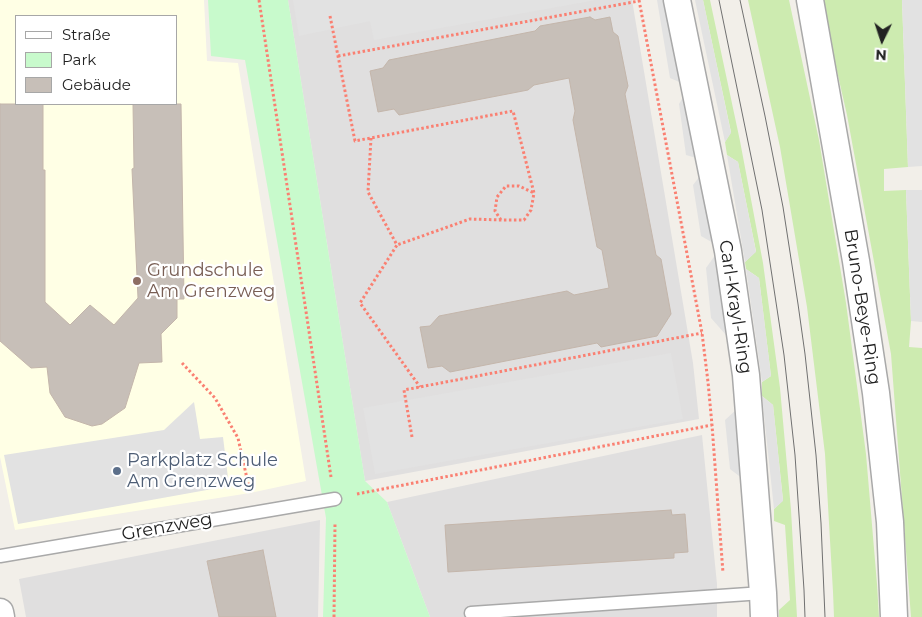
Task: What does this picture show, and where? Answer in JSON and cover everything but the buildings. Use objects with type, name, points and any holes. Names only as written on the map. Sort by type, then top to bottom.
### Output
[{"type":"street","name":"Carl-Krayl-Ring","points":[[677,0],[728,251],[746,375],[763,605]]},
{"type":"street","name":"Bruno-Beye-Ring","points":[[810,0],[856,261],[876,394],[890,522],[894,617]]},
{"type":"street","points":[[0,612],[1,617]]},
{"type":"lane","name":"Grenzweg","points":[[0,556],[335,499]]},
{"type":"lane","points":[[471,613],[725,596],[763,605]]},
{"type":"path","points":[[260,0],[335,499],[334,617]]},
{"type":"path","points":[[337,56],[639,0]]},
{"type":"path","name":"Carl-Krayl-Ring","points":[[639,0],[702,333],[712,424],[725,596]]},
{"type":"path","points":[[330,16],[354,141],[512,111],[534,193],[531,210],[524,220],[470,219],[397,245],[360,302],[420,387]]},
{"type":"path","points":[[371,138],[368,192],[397,245]]},
{"type":"path","points":[[501,220],[495,211],[497,197],[506,186],[519,186],[534,193]]},
{"type":"path","points":[[412,437],[404,390],[702,333]]},
{"type":"path","points":[[182,363],[215,398],[238,438],[250,493]]},
{"type":"path","points":[[335,499],[712,424]]},
{"type":"shaded area","name":"Grundschule Am Grenzweg","points":[[0,0],[204,0],[207,61],[238,63],[306,481],[250,493],[15,530],[0,457]]},
{"type":"shaded area","points":[[288,0],[632,0],[693,363],[699,419],[365,481]]},
{"type":"shaded area","points":[[293,0],[596,0],[374,40],[370,21],[299,36]]},
{"type":"shaded area","points":[[657,0],[667,0],[684,84],[670,78]]},
{"type":"shaded area","points":[[695,0],[703,0],[731,133],[725,142]]},
{"type":"shaded area","points":[[902,0],[922,0],[922,166],[908,167]]},
{"type":"shaded area","points":[[686,92],[700,159],[686,155],[679,104]]},
{"type":"shaded area","points":[[727,155],[738,162],[756,252],[745,262]]},
{"type":"shaded area","points":[[703,172],[715,244],[701,236],[693,185]]},
{"type":"shaded area","points":[[906,190],[922,190],[922,322],[911,321]]},
{"type":"shaded area","points":[[716,254],[726,335],[711,318],[706,268]]},
{"type":"shaded area","points":[[746,269],[759,278],[771,376],[762,382]]},
{"type":"shaded area","points":[[671,353],[683,419],[375,474],[363,408]]},
{"type":"shaded area","points":[[762,396],[773,405],[783,501],[774,509]]},
{"type":"shaded area","name":"Parkplatz Schule Am Grenzweg","points":[[194,402],[200,439],[223,437],[229,486],[18,524],[4,455],[164,430]]},
{"type":"shaded area","points":[[737,409],[743,479],[730,469],[725,420]]},
{"type":"shaded area","points":[[702,435],[717,584],[717,617],[430,617],[387,502]]},
{"type":"shaded area","points":[[320,520],[318,617],[26,617],[19,579]]},
{"type":"green space","points":[[208,0],[288,0],[365,481],[387,502],[430,617],[323,617],[326,518],[245,60],[211,56]]},
{"type":"green space","points":[[703,0],[710,0],[740,141],[763,263],[780,388],[791,510],[797,617],[779,617],[779,610],[790,600],[785,525],[774,521],[774,509],[783,500],[773,405],[762,396],[762,382],[771,376],[759,278],[746,269],[745,262],[756,251],[738,162],[727,155],[725,142],[731,132]]},
{"type":"green space","points":[[748,0],[789,0],[819,140],[846,303],[866,454],[879,617],[834,617],[825,454],[807,307],[780,147]]},
{"type":"green space","points":[[823,0],[902,0],[908,167],[884,169],[884,191],[906,190],[911,321],[909,347],[922,348],[922,617],[911,617],[891,354],[847,115],[824,14]]},
{"type":"tram line","points":[[719,0],[762,210],[784,355],[795,455],[805,617]]},
{"type":"tram line","points":[[740,0],[783,207],[805,354],[816,455],[825,617]]},
{"type":"place","name":"Grundschule Am Grenzweg","points":[[137,281]]},
{"type":"place","name":"Parkplatz Schule Am Grenzweg","points":[[117,471]]}]
